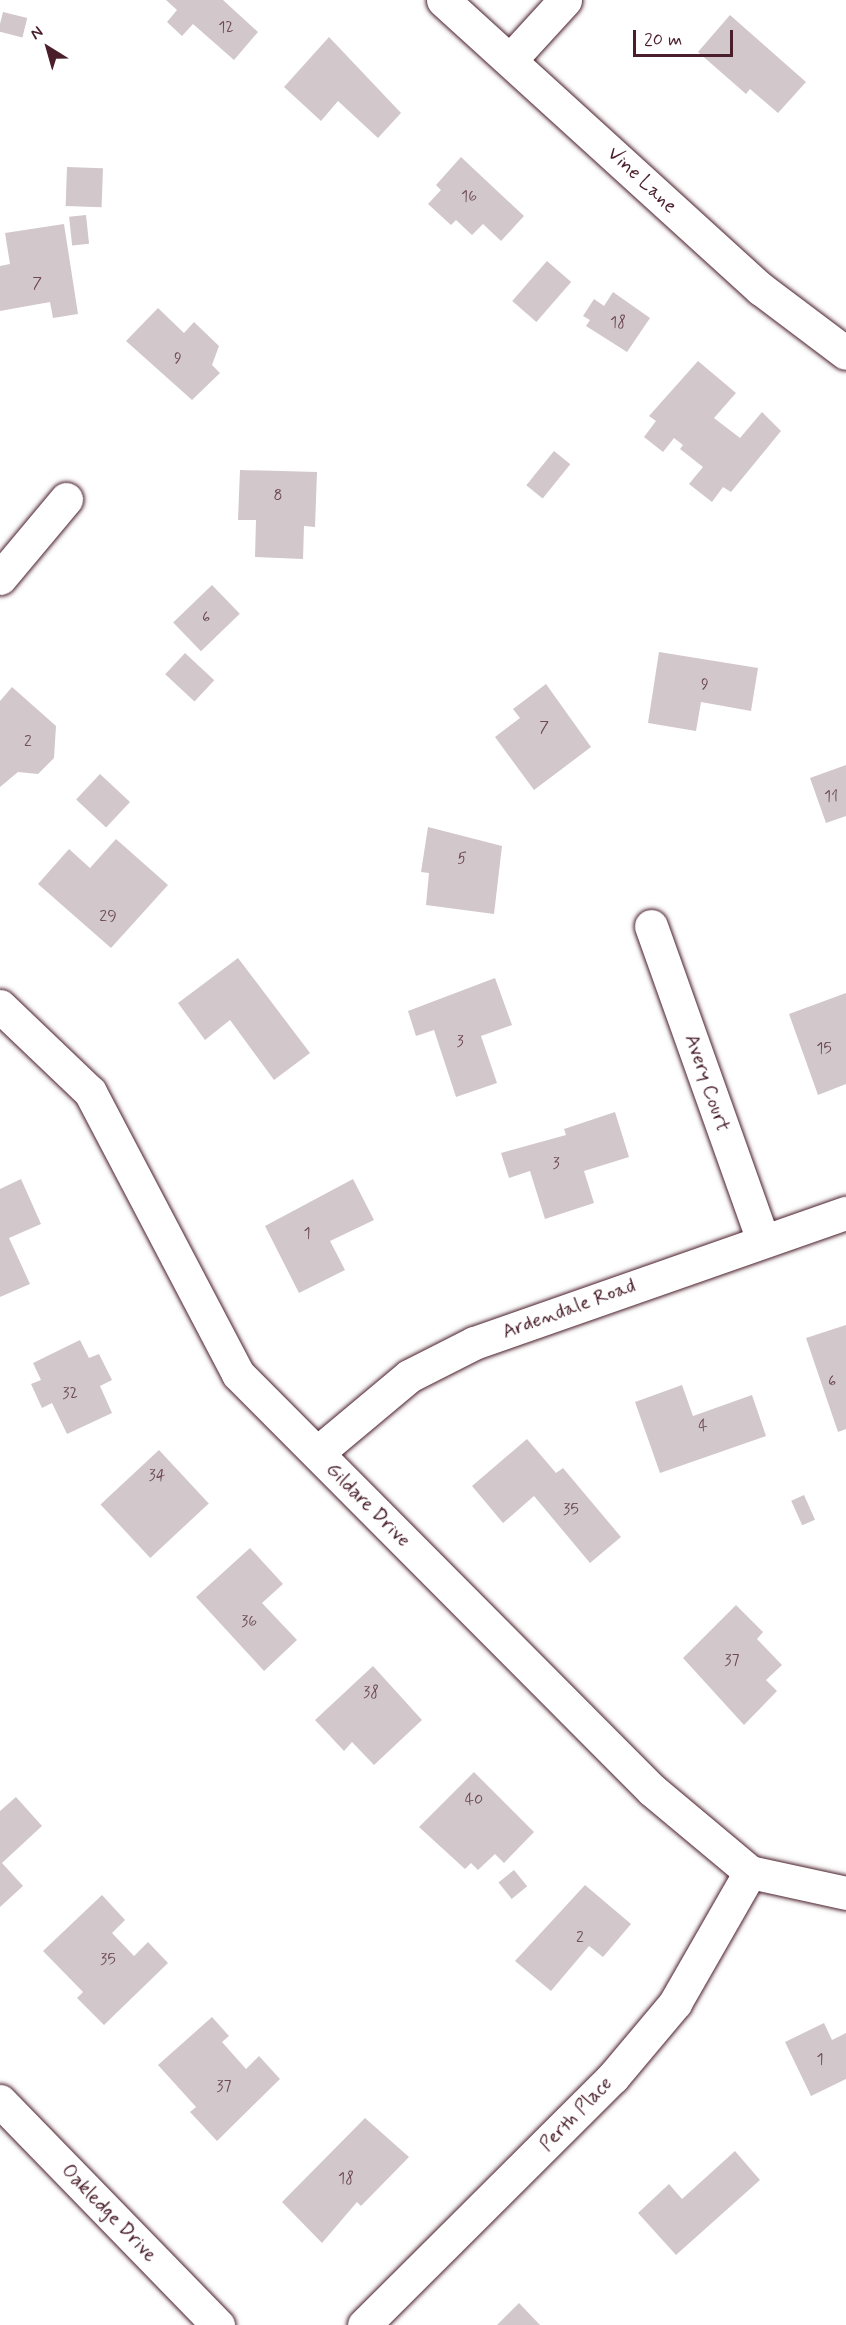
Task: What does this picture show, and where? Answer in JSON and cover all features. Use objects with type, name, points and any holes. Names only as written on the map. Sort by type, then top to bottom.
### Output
[{"type":"street","name":"Vine Lane","points":[[443,0],[511,59],[761,289],[846,353]]},
{"type":"street","points":[[511,59],[565,0]]},
{"type":"street","points":[[0,578],[66,499]]},
{"type":"street","name":"Avery Court","points":[[651,926],[763,1241]]},
{"type":"street","name":"Gildare Drive","points":[[0,1006],[90,1092],[238,1374],[652,1790],[750,1872],[846,1893]]},
{"type":"street","name":"Ardendale Road","points":[[317,1453],[409,1376],[474,1343],[846,1213]]},
{"type":"street","name":"Perth Place","points":[[364,2325],[613,2078],[675,2003],[750,1872]]},
{"type":"street","name":"Oakledge Drive","points":[[0,2101],[218,2325]]},
{"type":"building","points":[[166,0],[223,0],[258,32],[234,60],[193,24],[182,36],[167,22],[177,10]]},
{"type":"building","points":[[3,12],[27,18],[22,37],[0,32]]},
{"type":"building","points":[[730,15],[806,82],[778,113],[750,89],[746,94],[698,52]]},
{"type":"building","points":[[329,37],[401,113],[378,138],[338,101],[321,121],[284,87]]},
{"type":"building","points":[[461,157],[524,216],[501,241],[483,224],[472,235],[456,220],[451,225],[428,204],[441,190],[436,185]]},
{"type":"building","points":[[67,167],[103,168],[102,207],[66,206]]},
{"type":"building","points":[[86,215],[89,244],[72,246],[69,217]]},
{"type":"building","points":[[64,224],[78,314],[53,318],[50,302],[0,311],[0,266],[10,264],[5,233]]},
{"type":"building","points":[[547,261],[571,282],[536,322],[512,301]]},
{"type":"building","points":[[613,292],[650,318],[627,352],[586,326],[590,320],[583,316],[594,299],[604,306]]},
{"type":"building","points":[[158,308],[184,333],[194,322],[219,346],[212,365],[220,373],[192,400],[126,341]]},
{"type":"building","points":[[698,361],[736,393],[714,418],[740,438],[762,412],[781,431],[731,492],[723,487],[712,502],[689,484],[703,467],[680,449],[683,445],[674,438],[663,452],[644,437],[656,421],[649,416]]},
{"type":"building","points":[[554,451],[570,464],[543,498],[526,485]]},
{"type":"building","points":[[240,470],[317,472],[315,527],[304,526],[303,559],[255,557],[256,520],[238,520]]},
{"type":"building","points":[[212,585],[240,614],[201,651],[173,623]]},
{"type":"building","points":[[659,652],[758,668],[751,711],[701,702],[696,731],[648,723]]},
{"type":"building","points":[[185,653],[214,680],[194,701],[165,674]]},
{"type":"building","points":[[546,684],[591,747],[534,790],[495,737],[520,718],[513,709]]},
{"type":"building","points":[[12,687],[56,726],[54,758],[38,774],[18,772],[0,787],[0,701]]},
{"type":"building","points":[[846,765],[846,816],[826,823],[810,778]]},
{"type":"building","points":[[100,774],[130,802],[106,828],[76,800]]},
{"type":"building","points":[[428,827],[502,846],[494,914],[426,905],[429,873],[421,872]]},
{"type":"building","points":[[116,839],[168,885],[111,948],[38,884],[69,849],[90,868]]},
{"type":"building","points":[[238,958],[310,1053],[274,1080],[230,1020],[205,1040],[178,1003]]},
{"type":"building","points":[[495,978],[512,1025],[481,1036],[497,1083],[456,1097],[434,1030],[416,1036],[408,1011]]},
{"type":"building","points":[[846,993],[846,1084],[818,1095],[789,1014]]},
{"type":"building","points":[[615,1112],[629,1157],[584,1171],[594,1203],[545,1219],[530,1171],[509,1178],[501,1153],[566,1135],[564,1129]]},
{"type":"building","points":[[21,1179],[41,1224],[9,1238],[30,1284],[0,1297],[0,1189]]},
{"type":"building","points":[[353,1179],[374,1220],[330,1241],[345,1270],[299,1293],[265,1226]]},
{"type":"building","points":[[846,1325],[846,1429],[838,1432],[806,1338]]},
{"type":"building","points":[[80,1340],[89,1358],[99,1354],[112,1380],[100,1386],[112,1413],[67,1434],[52,1403],[42,1408],[31,1384],[41,1380],[33,1363]]},
{"type":"building","points":[[682,1385],[693,1416],[752,1395],[766,1436],[660,1473],[635,1402]]},
{"type":"building","points":[[527,1439],[556,1473],[563,1468],[621,1537],[590,1563],[534,1496],[503,1523],[472,1486]]},
{"type":"building","points":[[159,1450],[209,1503],[150,1558],[100,1505]]},
{"type":"building","points":[[804,1495],[815,1520],[802,1525],[791,1501]]},
{"type":"building","points":[[250,1548],[283,1584],[262,1603],[297,1640],[264,1671],[196,1597]]},
{"type":"building","points":[[736,1605],[763,1632],[757,1639],[782,1665],[766,1680],[777,1691],[744,1725],[683,1658]]},
{"type":"building","points":[[373,1666],[422,1720],[374,1765],[352,1742],[344,1751],[315,1720]]},
{"type":"building","points":[[474,1772],[534,1832],[504,1863],[495,1854],[478,1870],[471,1863],[465,1869],[419,1827]]},
{"type":"building","points":[[16,1797],[42,1826],[2,1863],[23,1886],[0,1907],[0,1811]]},
{"type":"building","points":[[514,1870],[527,1886],[512,1899],[498,1883]]},
{"type":"building","points":[[585,1885],[631,1924],[603,1957],[589,1946],[551,1991],[515,1961]]},
{"type":"building","points":[[102,1895],[125,1920],[112,1933],[134,1956],[148,1942],[168,1963],[104,2025],[77,1998],[83,1992],[43,1951]]},
{"type":"building","points":[[212,2017],[229,2036],[222,2042],[246,2069],[259,2056],[280,2079],[217,2141],[190,2112],[196,2107],[158,2065]]},
{"type":"building","points":[[824,2023],[832,2040],[846,2033],[846,2079],[811,2096],[785,2042]]},
{"type":"building","points":[[365,2118],[409,2157],[361,2206],[357,2202],[322,2243],[282,2202]]},
{"type":"building","points":[[735,2151],[760,2180],[676,2255],[638,2213],[669,2184],[682,2199]]},
{"type":"building","points":[[519,2303],[540,2325],[497,2325]]}]
